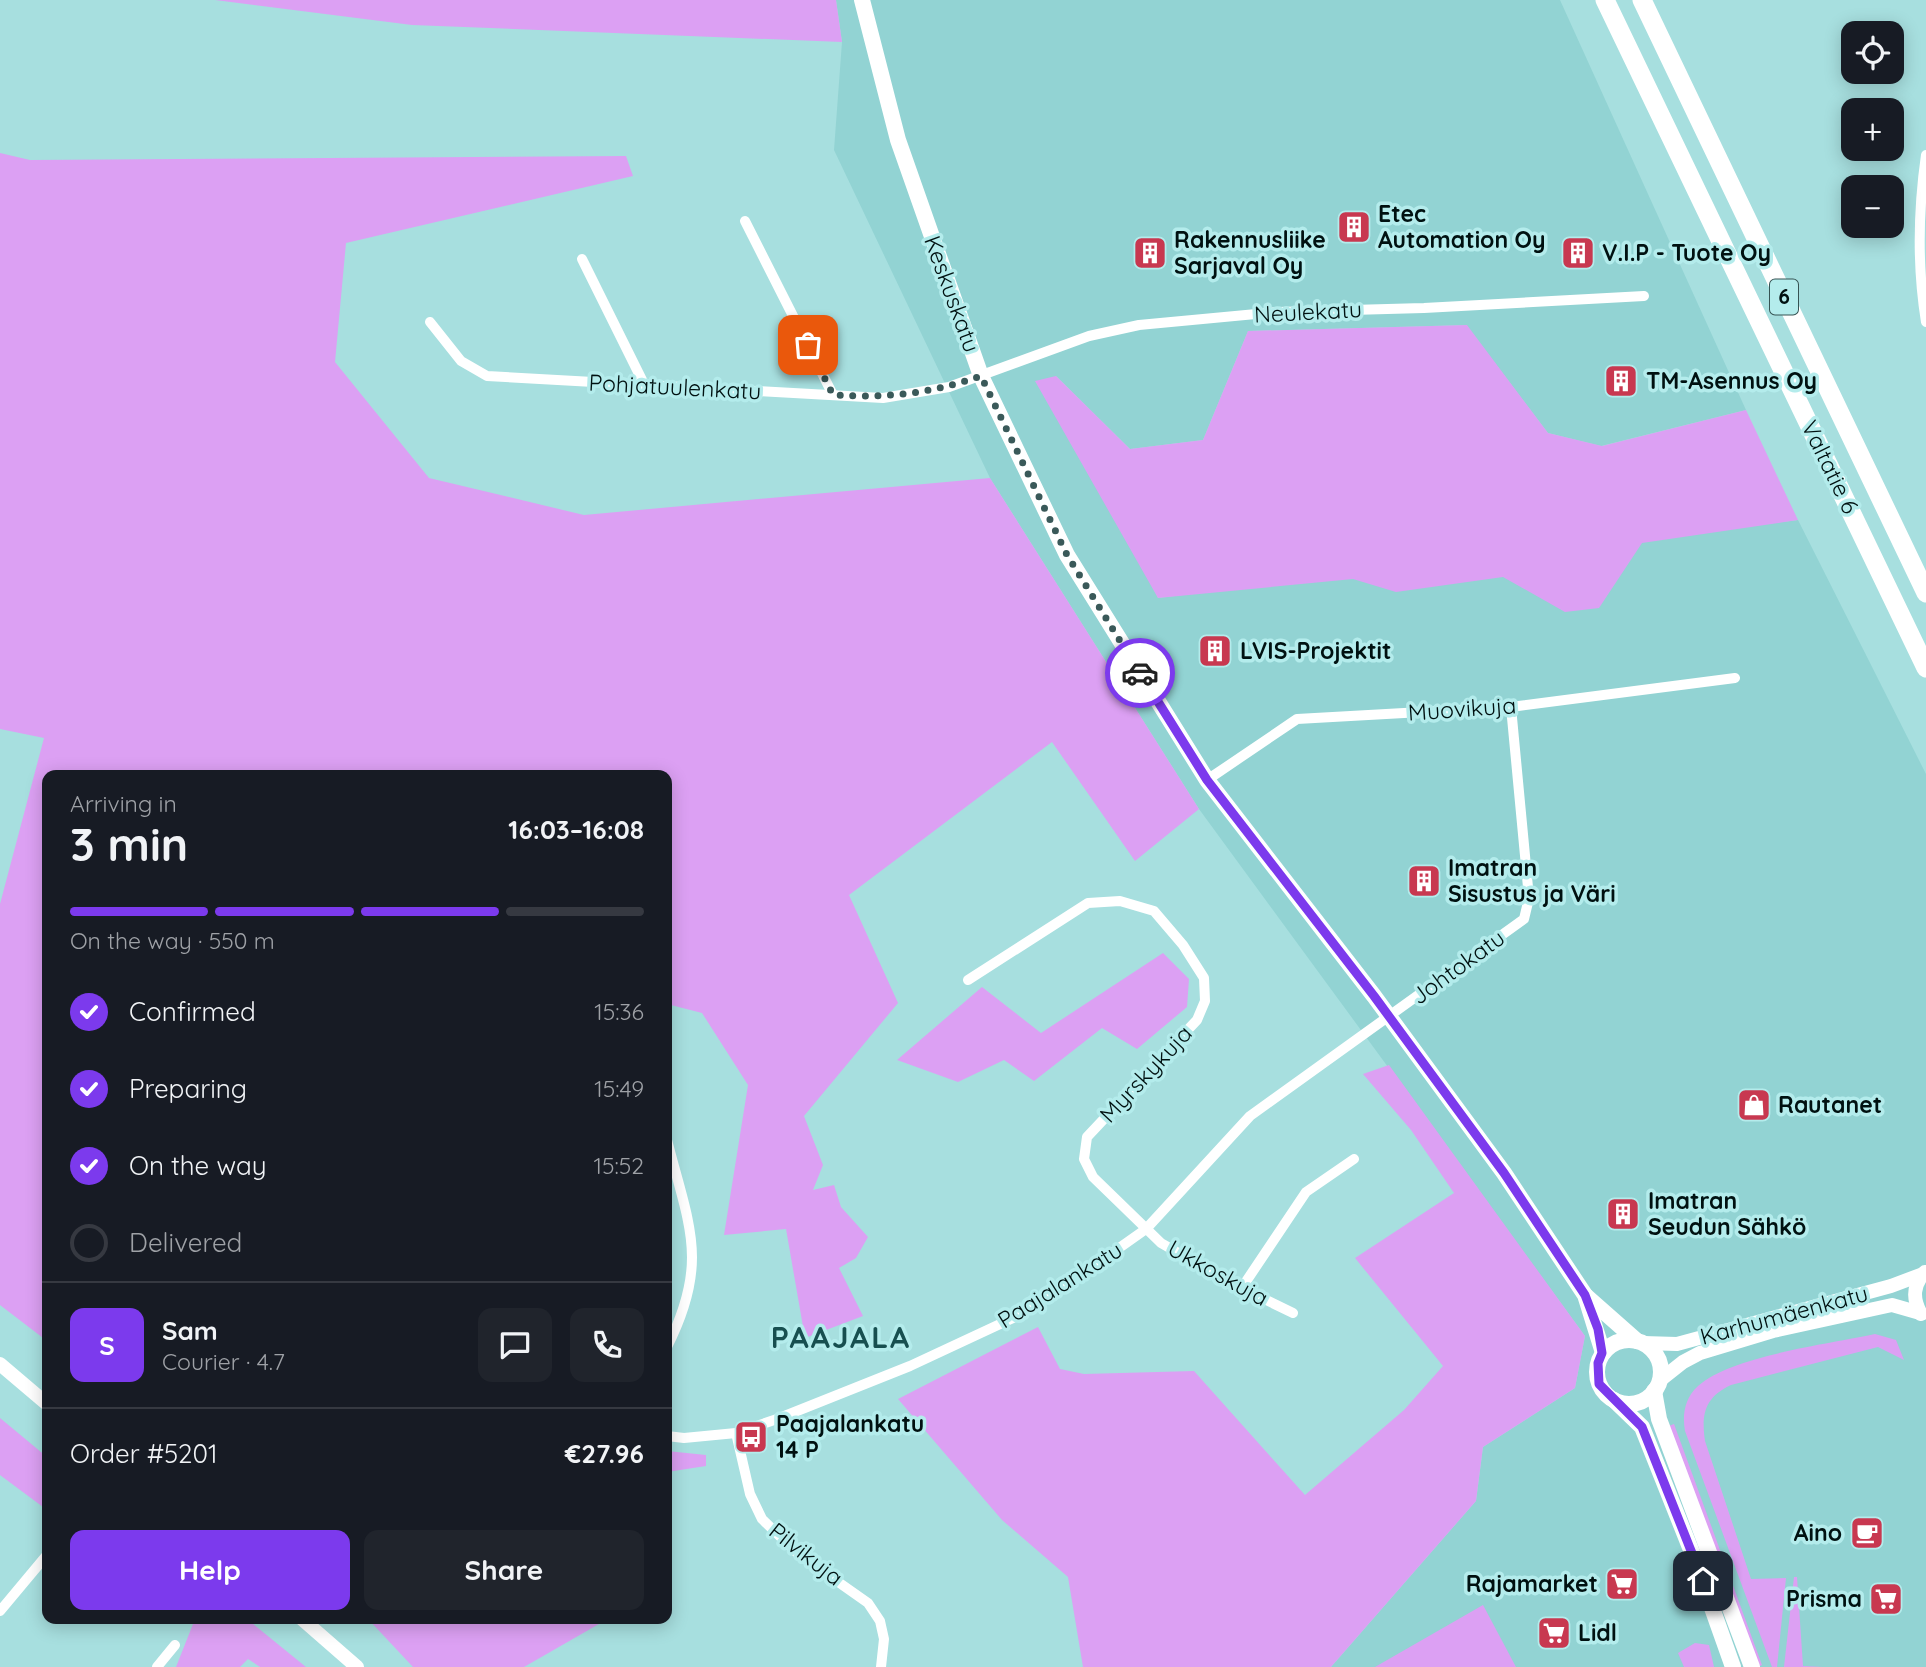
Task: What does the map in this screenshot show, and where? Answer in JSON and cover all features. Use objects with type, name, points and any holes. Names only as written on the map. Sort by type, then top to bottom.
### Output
[{"type":"highway","name":"Valtatie 6","points":[[1605,0],[1926,668]]},
{"type":"highway","name":"Valtatie 6","points":[[1643,0],[1926,593]]},
{"type":"main road","name":"Keskuskatu","points":[[862,0],[898,140],[981,376],[1067,555],[1207,780],[1389,1017],[1504,1173],[1585,1295],[1598,1329],[1602,1353]]},
{"type":"main road","name":"Keskuskatu","points":[[1585,1295],[1640,1342]]},
{"type":"main road","points":[[1733,1667],[1695,1560],[1642,1427],[1599,1384],[1598,1363],[1602,1353],[1618,1342],[1640,1342],[1658,1359],[1656,1386],[1659,1419],[1752,1667]]},
{"type":"main road","points":[[1614,1400],[1636,1403],[1656,1386]]},
{"type":"street","points":[[1926,155],[1920,204],[1919,266],[1926,322]]},
{"type":"street","points":[[745,221],[833,395]]},
{"type":"street","points":[[582,259],[645,386]]},
{"type":"street","name":"Neulekatu","points":[[981,376],[1089,336],[1139,325],[1278,312],[1424,308],[1644,296]]},
{"type":"street","name":"Pohjatuulenkatu","points":[[429,322],[461,360],[487,376],[883,398],[949,387],[981,376]]},
{"type":"street","name":"Muovikuja","points":[[1207,780],[1297,719],[1511,707],[1735,678]]},
{"type":"street","name":"Johtokatu","points":[[1389,1017],[1524,919],[1529,898],[1511,707]]},
{"type":"street","name":"Myrskykuja","points":[[968,980],[1088,903],[1120,901],[1154,911],[1183,945],[1204,978],[1205,1001],[1197,1020],[1087,1137],[1084,1160],[1093,1177],[1146,1229]]},
{"type":"street","name":"Paajalankatu","points":[[672,1437],[736,1433],[910,1366],[1013,1318],[1064,1287],[1146,1229],[1250,1116],[1389,1017]]},
{"type":"street","points":[[1241,1289],[1306,1192],[1354,1159]]},
{"type":"street","points":[[672,1162],[694,1259],[692,1281],[684,1309],[672,1336]]},
{"type":"street","name":"Ukkoskuja","points":[[1146,1229],[1197,1265],[1293,1313]]},
{"type":"street","points":[[1923,1316],[1914,1293],[1924,1273]]},
{"type":"street","name":"Karhumäenkatu","points":[[1640,1342],[1677,1344],[1891,1286],[1924,1273]]},
{"type":"street","name":"Karhumäenkatu","points":[[1656,1386],[1700,1353],[1773,1331],[1892,1305],[1923,1316]]},
{"type":"street","points":[[0,1364],[42,1400]]},
{"type":"street","name":"Pilvikuja","points":[[736,1433],[750,1494],[762,1519],[797,1553],[868,1603],[880,1621],[884,1639],[881,1667]]},
{"type":"street","points":[[0,1611],[42,1561]]},
{"type":"street","points":[[308,1624],[358,1667]]},
{"type":"street","points":[[157,1667],[175,1645]]},
{"type":"shaded area","points":[[215,0],[836,0],[842,42],[412,25]]},
{"type":"shaded area","points":[[836,0],[1560,0],[1746,410],[1601,446],[1548,433],[1466,325],[1248,331],[1203,440],[1130,449],[1056,376],[1158,598],[1798,520],[1926,774],[1926,1667],[1331,1667],[1476,1501],[1483,1447],[1575,1388],[1585,1336],[1199,809],[990,478],[834,150],[842,42]]},
{"type":"shaded area","points":[[0,153],[30,160],[626,156],[633,176],[346,243],[335,362],[429,478],[584,515],[990,478],[1199,809],[1135,861],[1052,742],[849,895],[898,1003],[804,1116],[823,1165],[813,1190],[834,1185],[841,1207],[868,1237],[856,1258],[839,1268],[863,1316],[805,1338],[786,1229],[724,1235],[748,1085],[702,1013],[672,1005],[672,770],[42,770],[42,1337],[0,1305],[0,904],[44,738],[0,729]]},
{"type":"shaded area","points":[[1467,325],[1548,433],[1602,446],[1746,410],[1798,520],[1642,543],[1599,608],[1565,612],[1503,577],[1396,592],[1353,579],[1158,598],[1035,381],[1056,376],[1130,449],[1203,440],[1248,331]]},
{"type":"shaded area","points":[[1163,953],[1189,979],[1187,1007],[1137,1049],[1102,1028],[1034,1081],[1004,1060],[958,1082],[897,1060],[982,987],[1041,1033]]},
{"type":"shaded area","points":[[1389,1065],[1585,1336],[1575,1388],[1483,1447],[1476,1501],[1331,1667],[1083,1667],[1068,1577],[1002,1520],[898,1399],[1038,1327],[1060,1369],[1084,1374],[1194,1371],[1305,1495],[1404,1410],[1443,1366],[1355,1258],[1454,1193],[1411,1130],[1363,1074]]},
{"type":"shaded area","points":[[1875,1334],[1896,1340],[1904,1360],[1878,1347],[1731,1385],[1715,1395],[1707,1407],[1705,1441],[1751,1579],[1786,1578],[1777,1667],[1772,1667],[1685,1431],[1686,1407],[1698,1386],[1733,1367],[1782,1352]]},
{"type":"shaded area","points":[[0,1418],[42,1453],[42,1506],[0,1475]]},
{"type":"shaded area","points":[[1674,1424],[1762,1665],[1758,1667],[1666,1427]]},
{"type":"shaded area","points":[[672,1452],[706,1455],[706,1466],[672,1471]]},
{"type":"shaded area","points":[[1794,1577],[1797,1577],[1803,1666],[1823,1667],[1784,1667]]},
{"type":"shaded area","points":[[1483,1605],[1516,1667],[1375,1667]]},
{"type":"shaded area","points":[[193,1624],[253,1624],[306,1667],[260,1667],[248,1659],[240,1667],[176,1667]]},
{"type":"shaded area","points":[[373,1624],[599,1624],[524,1667],[413,1667]]},
{"type":"shaded area","points":[[1695,1643],[1709,1645],[1714,1667],[1684,1667],[1678,1653]]},
{"type":"way so far","points":[[808,345],[833,395],[883,398],[949,387],[981,376],[1067,555],[1140,673]]},
{"type":"place","name":"Etec Automation Oy","points":[[1354,227]]},
{"type":"place","name":"Rakennusliike Sarjaval Oy","points":[[1150,253]]},
{"type":"place","name":"V.I.P - Tuote Oy","points":[[1578,253]]},
{"type":"place","name":"TM-Asennus Oy","points":[[1621,381]]},
{"type":"place","name":"LVIS-Projektit","points":[[1215,651]]},
{"type":"place","name":"Imatran Sisustus ja Väri","points":[[1424,881]]},
{"type":"place","name":"Rautanet","points":[[1754,1105]]},
{"type":"place","name":"Imatran Seudun Sähkö","points":[[1623,1214]]},
{"type":"place","name":"Paajalankatu 14 P","points":[[751,1437]]},
{"type":"place","name":"Aino","points":[[1867,1533]]},
{"type":"place","name":"Rajamarket","points":[[1622,1584]]},
{"type":"place","name":"Prisma","points":[[1886,1599]]},
{"type":"place","name":"Lidl","points":[[1554,1633]]},
{"type":"district","name":"PAAJALA","points":[[841,1338]]},
{"type":"route","points":[[1140,673],[1207,780],[1305,911],[1374,996],[1504,1173],[1585,1295],[1598,1329],[1602,1353],[1598,1363],[1599,1384],[1605,1394],[1642,1427],[1703,1581]]}]
